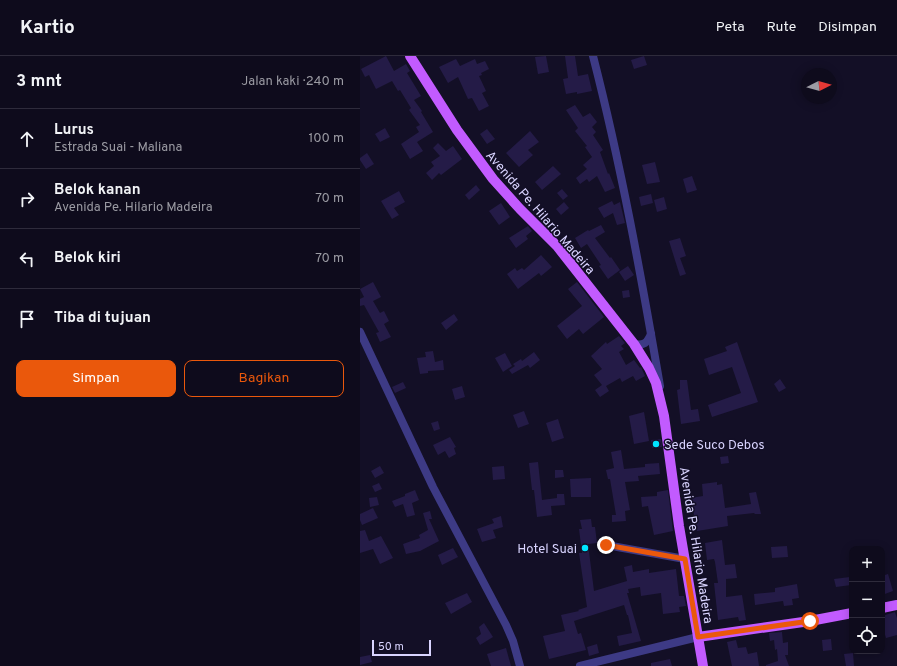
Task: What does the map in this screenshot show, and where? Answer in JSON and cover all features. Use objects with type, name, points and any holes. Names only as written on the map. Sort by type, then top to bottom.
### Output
[{"type":"main road","name":"Avenida Pe. Hilario Madeira","points":[[410,56],[457,130],[493,179],[557,246],[634,344],[649,368],[656,383],[664,416],[685,559],[703,666]]},
{"type":"main road","points":[[885,607],[897,605]]},
{"type":"main road","points":[[698,637],[810,621],[849,614]]},
{"type":"street","points":[[593,56],[629,214],[664,416]]},
{"type":"street","points":[[360,332],[433,488],[506,625],[513,641],[520,666]]},
{"type":"street","points":[[634,344],[642,345],[648,342],[651,334]]},
{"type":"street","points":[[606,545],[685,559]]},
{"type":"street","points":[[580,666],[698,637]]},
{"type":"building","points":[[386,56],[394,71],[406,64],[410,71],[407,73],[421,96],[414,100],[422,111],[421,112],[433,132],[417,142],[423,151],[410,159],[401,144],[419,132],[416,127],[420,125],[409,110],[411,108],[400,90],[398,91],[392,81],[376,89],[369,75],[365,77],[361,69]]},
{"type":"building","points":[[546,56],[549,72],[538,74],[535,57]]},
{"type":"building","points":[[565,56],[575,56],[578,76],[588,74],[592,91],[577,94],[577,92],[566,94],[563,79],[568,78]]},
{"type":"building","points":[[644,56],[647,65],[634,69],[631,60]]},
{"type":"building","points":[[456,59],[460,66],[475,59],[477,64],[485,61],[489,69],[481,73],[482,75],[479,76],[486,91],[482,93],[489,106],[479,111],[472,98],[468,99],[458,77],[448,83],[439,67]]},
{"type":"building","points":[[575,105],[583,117],[590,113],[597,122],[592,127],[596,132],[593,135],[603,150],[600,152],[615,188],[605,192],[597,176],[589,182],[587,179],[580,184],[576,178],[587,169],[583,165],[592,157],[585,147],[587,146],[575,131],[578,128],[566,110]]},
{"type":"building","points":[[385,128],[390,137],[380,142],[375,134]]},
{"type":"building","points":[[487,129],[495,139],[487,144],[480,134]]},
{"type":"building","points":[[530,131],[539,142],[528,150],[533,155],[519,167],[506,153]]},
{"type":"building","points":[[438,143],[446,151],[453,146],[462,159],[441,175],[439,173],[432,180],[426,173],[434,166],[431,162],[440,156],[433,148]]},
{"type":"building","points":[[367,153],[374,164],[366,169],[360,158]]},
{"type":"building","points":[[655,162],[660,182],[647,184],[642,165]]},
{"type":"building","points":[[553,166],[561,174],[542,190],[535,182]]},
{"type":"building","points":[[692,176],[697,190],[687,193],[683,179]]},
{"type":"building","points":[[476,185],[480,190],[469,200],[465,195]]},
{"type":"building","points":[[562,189],[568,196],[563,200],[557,193]]},
{"type":"building","points":[[399,191],[405,202],[394,208],[399,215],[392,219],[381,201]]},
{"type":"building","points":[[651,194],[653,203],[641,206],[639,197]]},
{"type":"building","points":[[664,197],[667,209],[657,212],[654,200]]},
{"type":"building","points":[[612,201],[614,205],[620,202],[625,223],[617,225],[613,213],[604,218],[598,208]]},
{"type":"building","points":[[564,202],[569,208],[561,215],[556,209]]},
{"type":"building","points":[[501,203],[510,217],[499,225],[489,211]]},
{"type":"building","points":[[601,225],[605,232],[595,238],[620,270],[608,279],[599,266],[601,265],[587,244],[581,248],[575,238],[588,230],[589,231]]},
{"type":"building","points":[[528,226],[532,231],[526,236],[528,239],[516,248],[509,238]]},
{"type":"building","points":[[680,238],[686,256],[680,258],[686,274],[680,276],[669,241]]},
{"type":"building","points":[[541,255],[552,267],[541,276],[539,273],[518,289],[507,274],[515,268],[517,271],[522,268],[524,270]]},
{"type":"building","points":[[628,266],[634,275],[625,281],[619,272]]},
{"type":"building","points":[[373,282],[381,297],[373,301],[380,313],[384,311],[389,321],[384,324],[391,337],[380,342],[376,333],[379,332],[364,305],[360,306],[360,299],[364,297],[360,289]]},
{"type":"building","points":[[577,282],[604,317],[583,334],[579,329],[567,339],[557,326],[582,306],[568,289]]},
{"type":"building","points":[[629,290],[630,297],[623,298],[622,291]]},
{"type":"building","points":[[454,314],[458,320],[446,330],[441,323]]},
{"type":"building","points":[[619,336],[625,343],[621,346],[624,349],[619,352],[626,365],[634,360],[640,368],[641,367],[645,376],[636,381],[633,376],[622,382],[620,378],[606,386],[609,391],[600,397],[595,390],[602,385],[594,375],[602,369],[591,356],[606,342],[607,344]]},
{"type":"building","points":[[737,342],[758,402],[712,417],[708,405],[741,393],[732,367],[709,375],[704,359],[727,351],[725,347]]},
{"type":"building","points":[[433,351],[435,362],[443,360],[444,370],[428,371],[428,373],[420,374],[417,358],[426,357],[425,352]]},
{"type":"building","points":[[534,352],[540,360],[530,368],[528,365],[512,374],[509,370],[515,366],[513,364],[521,359],[522,361]]},
{"type":"building","points":[[505,353],[512,366],[503,372],[495,358]]},
{"type":"building","points":[[780,379],[786,388],[779,392],[774,384]]},
{"type":"building","points":[[680,380],[687,380],[691,410],[698,409],[700,421],[681,424],[677,390],[680,389]]},
{"type":"building","points":[[403,382],[406,388],[395,393],[392,387]]},
{"type":"building","points":[[462,386],[465,397],[455,400],[452,389]]},
{"type":"building","points":[[524,411],[529,424],[518,428],[513,415]]},
{"type":"building","points":[[644,412],[649,441],[634,444],[629,416]]},
{"type":"building","points":[[558,419],[564,438],[552,442],[546,423]]},
{"type":"building","points":[[438,421],[440,429],[434,431],[431,423]]},
{"type":"building","points":[[450,437],[456,447],[454,448],[456,454],[449,458],[445,451],[438,455],[433,445]]},
{"type":"building","name":"Sede Suco Debos","points":[[661,439],[662,447],[652,448],[651,440]]},
{"type":"building","points":[[621,450],[624,469],[645,467],[645,464],[659,463],[660,474],[638,476],[639,481],[625,482],[630,510],[625,511],[626,521],[612,522],[612,515],[616,515],[610,479],[608,479],[606,470],[614,468],[611,452]]},
{"type":"building","points":[[728,456],[729,463],[721,464],[720,457]]},
{"type":"building","points":[[538,462],[542,500],[557,498],[557,494],[564,494],[565,505],[551,506],[552,515],[537,517],[529,463]]},
{"type":"building","points":[[380,466],[384,473],[375,478],[371,471]]},
{"type":"building","points":[[504,466],[505,479],[493,480],[492,467]]},
{"type":"building","points":[[555,470],[563,470],[564,477],[555,478]]},
{"type":"building","points":[[591,478],[591,497],[571,497],[570,479]]},
{"type":"building","points":[[717,482],[717,485],[722,484],[725,508],[751,504],[749,493],[756,492],[761,514],[754,513],[727,516],[728,526],[697,531],[691,498],[703,496],[702,484]]},
{"type":"building","points":[[379,483],[382,489],[375,492],[372,486]]},
{"type":"building","points":[[415,490],[419,500],[412,503],[415,515],[407,517],[403,504],[395,507],[392,501]]},
{"type":"building","points":[[668,490],[673,531],[654,535],[648,506],[642,507],[641,497],[657,496],[657,492]]},
{"type":"building","points":[[377,497],[379,505],[370,507],[369,498]]},
{"type":"building","points":[[373,508],[378,518],[362,525],[360,514]]},
{"type":"building","points":[[430,511],[432,519],[429,519],[439,541],[420,551],[406,554],[403,544],[420,538],[419,535],[428,530],[423,513]]},
{"type":"building","points":[[501,516],[503,527],[493,530],[496,538],[482,542],[477,529],[494,523],[492,519]]},
{"type":"building","points":[[591,519],[592,527],[595,527],[597,543],[588,544],[594,591],[627,581],[624,567],[632,565],[633,572],[649,569],[649,573],[676,569],[679,596],[684,596],[686,606],[679,607],[680,612],[663,614],[661,593],[641,596],[640,587],[628,589],[629,593],[627,593],[641,641],[619,646],[617,636],[632,633],[624,605],[574,621],[578,634],[581,633],[586,650],[549,659],[543,636],[565,631],[561,615],[579,611],[578,610],[587,607],[579,553],[582,553],[579,529],[582,529],[580,520]]},
{"type":"building","points":[[365,530],[369,541],[381,536],[393,558],[380,564],[373,549],[360,553],[360,531]]},
{"type":"building","points":[[722,540],[725,565],[735,564],[737,578],[726,579],[726,597],[742,595],[746,620],[739,621],[738,617],[718,620],[714,583],[718,583],[715,562],[714,559],[707,560],[705,543]]},
{"type":"building","points":[[787,546],[788,557],[772,558],[771,547]]},
{"type":"building","points":[[453,548],[458,557],[442,565],[438,555]]},
{"type":"building","points":[[888,574],[893,591],[885,594],[885,582],[885,575]]},
{"type":"building","points":[[849,577],[849,585],[836,587],[834,579]]},
{"type":"building","points":[[797,584],[799,598],[792,599],[793,605],[784,606],[783,601],[755,605],[754,594],[775,592],[775,588]]},
{"type":"building","points":[[467,593],[472,602],[451,614],[445,603]]},
{"type":"building","points":[[895,612],[897,618],[897,635],[886,638],[885,615]]},
{"type":"building","points":[[484,623],[493,637],[480,645],[476,638],[481,634],[479,627]]},
{"type":"building","points":[[782,632],[783,643],[788,642],[788,655],[785,655],[789,666],[766,666],[778,661],[777,649],[775,650],[774,640],[770,641],[769,633]]},
{"type":"building","points":[[831,639],[832,650],[823,651],[822,640]]},
{"type":"building","points":[[736,640],[738,648],[746,647],[748,654],[757,652],[759,666],[732,666],[727,642]]},
{"type":"building","points":[[597,644],[599,653],[589,656],[587,647]]},
{"type":"building","points":[[506,648],[511,666],[491,666],[487,654]]},
{"type":"building","points":[[844,654],[853,654],[854,666],[846,666]]},
{"type":"building","points":[[370,655],[372,662],[360,665],[360,657]]},
{"type":"building","points":[[670,659],[672,666],[651,666],[651,663]]},
{"type":"place","name":"Sede Suco Debos","points":[[656,444]]},
{"type":"place","name":"Hotel Suai","points":[[585,548]]},
{"type":"route","points":[[606,545],[685,559],[698,637],[810,621]]}]
